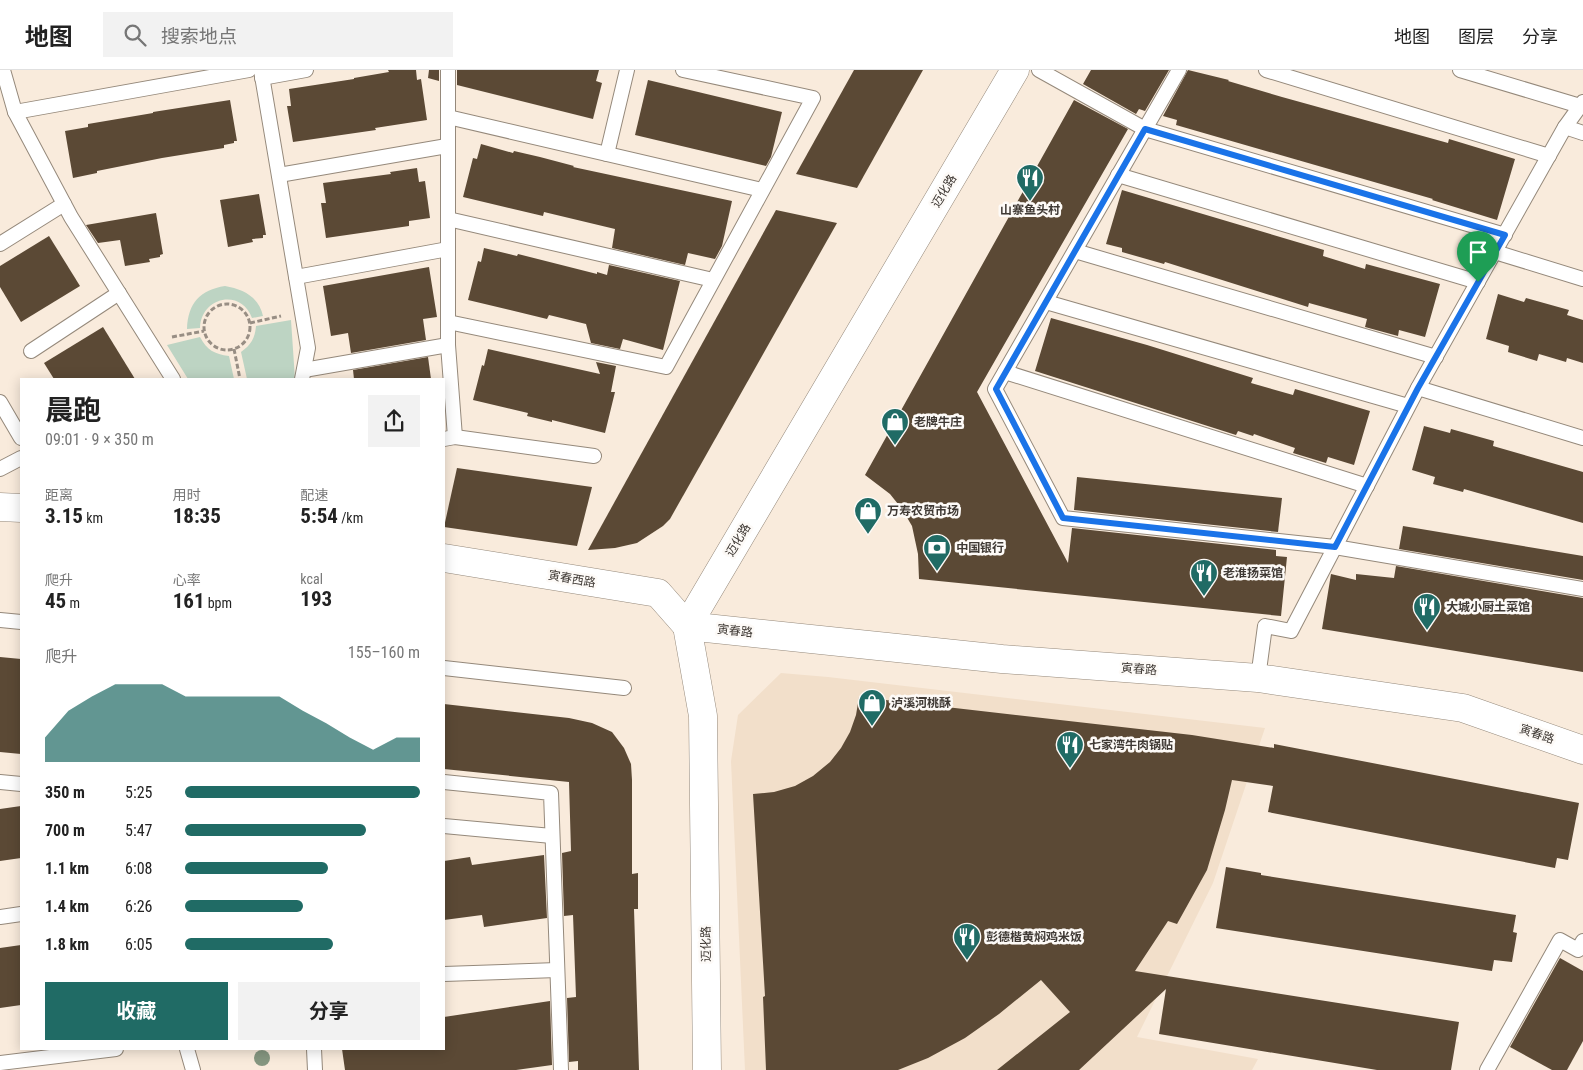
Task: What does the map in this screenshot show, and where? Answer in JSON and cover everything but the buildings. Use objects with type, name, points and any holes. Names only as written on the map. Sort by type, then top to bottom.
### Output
[{"type":"street","name":"迈化路","points":[[707,1070],[703,716],[687,626],[1015,70]]},
{"type":"street","points":[[0,507],[20,508]]},
{"type":"street","name":"寅春西路","points":[[445,558],[658,594],[687,626]]},
{"type":"street","name":"寅春路","points":[[687,626],[1002,659],[1258,678],[1463,708],[1583,750]]},
{"type":"lane","points":[[3,70],[15,112],[64,204],[172,378]]},
{"type":"lane","points":[[15,112],[245,70]]},
{"type":"lane","points":[[306,70],[262,74],[308,348],[303,374],[448,345]]},
{"type":"lane","points":[[448,70],[449,438],[594,456]]},
{"type":"lane","points":[[607,154],[627,70]]},
{"type":"lane","points":[[448,322],[666,367],[813,98],[683,70]]},
{"type":"lane","points":[[1039,70],[1145,129],[1505,235]]},
{"type":"lane","points":[[1179,70],[996,389],[1063,518],[1335,547],[1583,590]]},
{"type":"lane","points":[[1266,70],[1549,156]]},
{"type":"lane","points":[[1258,678],[1264,626],[1291,631],[1408,406],[1565,127],[1582,104],[1460,70]]},
{"type":"lane","points":[[448,117],[762,190]]},
{"type":"lane","points":[[1565,127],[1583,133]]},
{"type":"lane","points":[[278,175],[447,146]]},
{"type":"lane","points":[[1118,175],[1478,282]]},
{"type":"lane","points":[[0,244],[64,204]]},
{"type":"lane","points":[[448,219],[713,280]]},
{"type":"lane","points":[[296,277],[448,249]]},
{"type":"lane","points":[[1075,251],[1436,357]]},
{"type":"lane","points":[[1495,252],[1583,279]]},
{"type":"lane","points":[[30,350],[119,293]]},
{"type":"lane","points":[[1046,302],[1408,406]]},
{"type":"lane","points":[[1005,372],[1367,486]]},
{"type":"lane","points":[[1418,388],[1583,438]]},
{"type":"lane","points":[[0,402],[20,436]]},
{"type":"lane","points":[[0,469],[20,459]]},
{"type":"lane","points":[[0,620],[20,622]]},
{"type":"lane","points":[[445,668],[624,688]]},
{"type":"lane","points":[[0,782],[20,784]]},
{"type":"lane","points":[[445,782],[551,793],[561,1070]]},
{"type":"lane","points":[[445,826],[552,836]]},
{"type":"lane","points":[[0,918],[20,914]]},
{"type":"lane","points":[[1487,1070],[1560,940],[1578,950],[1583,941]]},
{"type":"lane","points":[[445,974],[557,970]]},
{"type":"lane","points":[[0,1063],[108,1050]]},
{"type":"lane","points":[[187,1050],[193,1070]]},
{"type":"lane","points":[[314,1050],[315,1070]]},
{"type":"path","points":[[224,304],[242,309],[250,322],[249,335],[244,343],[234,350],[217,349],[209,344],[204,331],[205,319],[209,312],[224,304]]},
{"type":"path","points":[[250,322],[288,315]]},
{"type":"path","points":[[150,341],[204,331]]},
{"type":"path","points":[[234,350],[240,378]]},
{"type":"shaded area","points":[[781,673],[1265,728],[1213,883],[1137,1037],[1258,1059],[1252,1070],[745,1070],[731,761],[738,715]]},
{"type":"green space","points":[[225,286],[238,289],[249,295],[258,304],[263,316],[252,318],[247,309],[239,303],[231,300],[222,300],[214,303],[207,309],[202,317],[200,328],[187,329],[190,312],[197,299],[209,291]]},
{"type":"green space","points":[[291,320],[295,378],[247,378],[241,352],[252,341],[256,326]]},
{"type":"green space","points":[[200,337],[212,351],[229,356],[234,378],[187,378],[167,345]]},
{"type":"place","name":"山寨鱼头村","points":[[1030,202]]},
{"type":"place","name":"老牌牛庄","points":[[895,446]]},
{"type":"place","name":"万寿农贸市场","points":[[868,535]]},
{"type":"place","name":"中国银行","points":[[937,572]]},
{"type":"place","name":"老淮扬菜馆","points":[[1204,597]]},
{"type":"place","name":"大城小厨土菜馆","points":[[1427,631]]},
{"type":"place","name":"泸溪河桃酥","points":[[872,727]]},
{"type":"place","name":"七家湾牛肉锅贴","points":[[1070,769]]},
{"type":"place","name":"彭德楷黄焖鸡米饭","points":[[967,961]]},
{"type":"route","points":[[1145,129],[1505,235],[1478,282],[1418,388],[1335,547],[1063,518],[996,389],[1145,129]]}]
